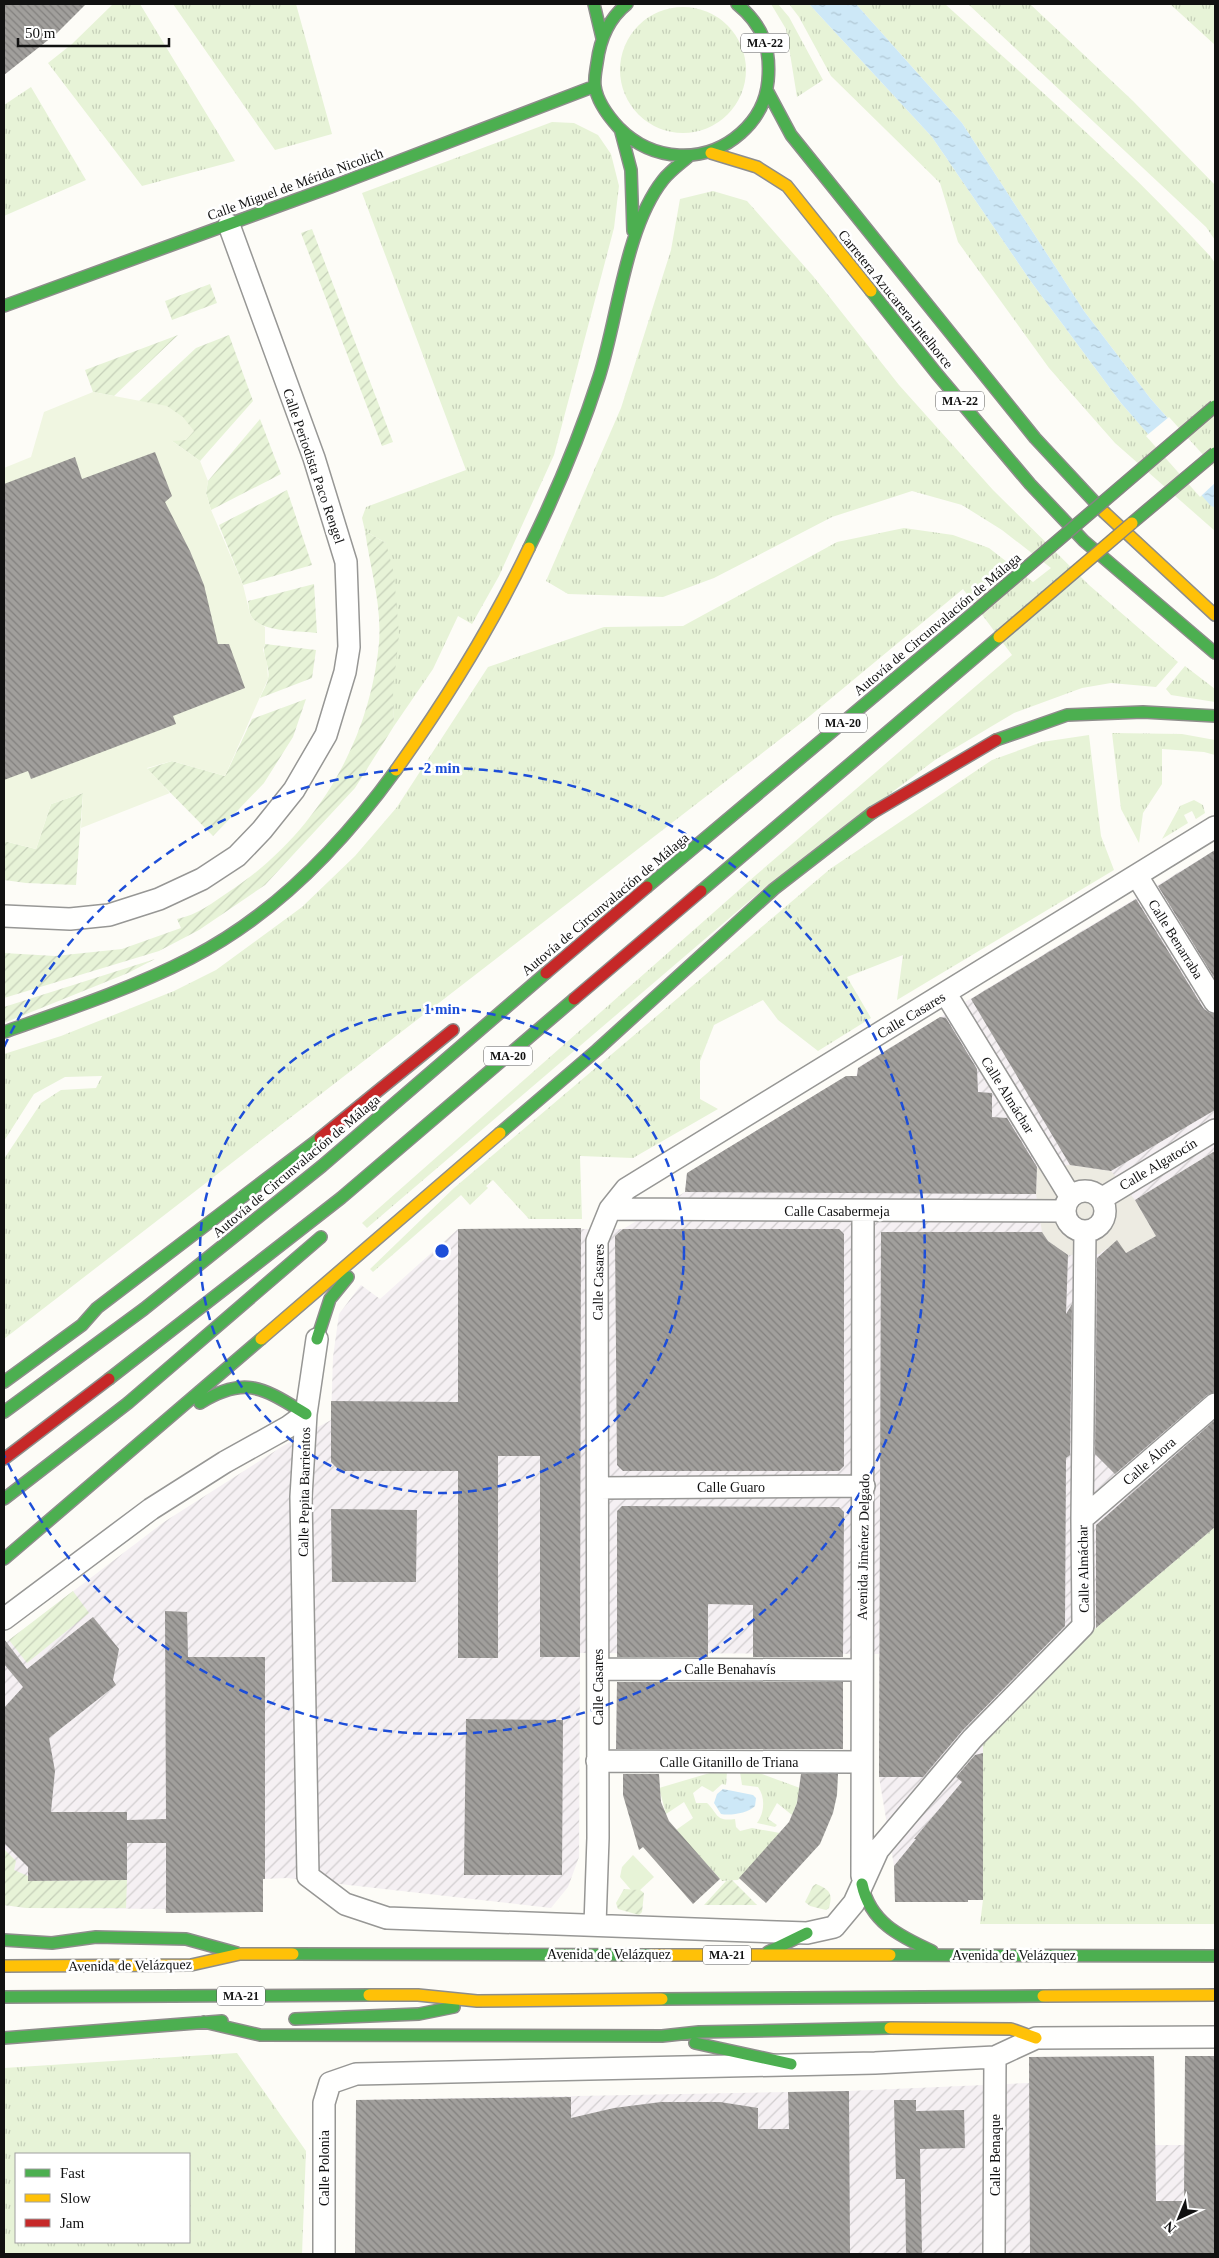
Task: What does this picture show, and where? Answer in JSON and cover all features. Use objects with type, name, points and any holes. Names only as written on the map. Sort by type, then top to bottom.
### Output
[{"type":"main road","points":[[594,4],[602,38]]},
{"type":"main road","name":"MA-22","points":[[623,5],[602,38],[598,50],[595,86],[604,110],[621,132],[652,152],[688,158],[711,153],[737,140],[756,118],[768,92],[769,51],[751,14],[737,4]]},
{"type":"main road","name":"Calle Miguel de Mérida Nicolich","points":[[4,306],[229,225],[595,86]]},
{"type":"main road","name":"Carretera Azucarera-Intelhorce","points":[[768,92],[792,135],[1035,438],[1087,496],[1146,553],[1215,615]]},
{"type":"main road","points":[[621,132],[631,170],[633,239]]},
{"type":"main road","name":"Carretera Azucarera-Intelhorce","points":[[711,153],[757,167],[787,186],[937,374],[1030,484],[1084,541],[1215,653]]},
{"type":"main road","points":[[4,1032],[124,990],[167,971],[208,949],[250,922],[292,888],[348,832],[376,797],[448,694],[525,559],[556,492],[583,426],[602,368],[633,239],[662,181],[688,158]]},
{"type":"main road","name":"Autovía de Circunvalación de Málaga","points":[[4,1412],[144,1309],[322,1166],[568,954],[978,610],[1215,406]]},
{"type":"main road","name":"MA-20","points":[[4,1459],[167,1335],[341,1198],[1215,453]]},
{"type":"main road","points":[[4,1559],[25,1544],[389,1227],[598,1050],[774,889],[869,815],[990,742],[1066,715],[1143,712],[1215,716]]},
{"type":"main road","points":[[528,974],[568,954]]},
{"type":"main road","points":[[4,1382],[82,1325],[97,1308],[283,1168],[465,1020]]},
{"type":"main road","points":[[449,1121],[476,1083]]},
{"type":"main road","points":[[317,1339],[330,1299],[389,1227]]},
{"type":"main road","points":[[4,1499],[128,1403],[330,1229]]},
{"type":"main road","points":[[50,1333],[74,1318],[97,1308]]},
{"type":"main road","points":[[161,1427],[222,1390],[247,1386],[269,1392],[306,1414]]},
{"type":"main road","points":[[862,1884],[866,1901],[882,1922],[908,1941],[940,1954]]},
{"type":"main road","points":[[62,1931],[96,1937],[186,1939],[240,1954]]},
{"type":"main road","points":[[762,1955],[807,1933]]},
{"type":"main road","points":[[4,1940],[52,1943],[96,1937]]},
{"type":"main road","name":"Avenida de Velázquez","points":[[4,1966],[191,1966],[240,1954],[1215,1956]]},
{"type":"main road","name":"MA-21","points":[[4,1997],[418,1995],[477,2001],[1215,1995]]},
{"type":"main road","points":[[282,2019],[419,2014],[477,2001]]},
{"type":"main road","points":[[4,2038],[204,2022],[253,2020]]},
{"type":"main road","points":[[204,2022],[260,2036],[662,2036],[699,2032],[911,2028],[1011,2029],[1036,2038]]},
{"type":"main road","points":[[662,2036],[791,2064]]},
{"type":"street","name":"Calle Periodista Paco Rengel","points":[[4,916],[70,920],[109,916],[159,899],[202,879],[237,856],[262,830],[294,790],[326,735],[345,672],[349,647],[346,562],[314,458],[229,225]]},
{"type":"street","name":"Calle Casares","points":[[595,1925],[598,1838],[597,1241],[610,1209],[626,1189],[1215,827]]},
{"type":"street","name":"Calle Benarraba","points":[[1137,876],[1215,1002]]},
{"type":"street","name":"Calle Almáchar","points":[[946,994],[1067,1204]]},
{"type":"street","name":"Calle Algatocín","points":[[1101,1199],[1215,1130]]},
{"type":"street","points":[[1083,1190],[1096,1194],[1101,1199],[1105,1210],[1102,1222],[1092,1230],[1085,1231],[1073,1228],[1065,1218],[1067,1204],[1083,1190]]},
{"type":"street","name":"Calle Casabermeja","points":[[610,1209],[864,1211],[1067,1204]]},
{"type":"street","name":"Avenida Jiménez Delgado","points":[[862,1884],[864,1211]]},
{"type":"street","name":"Calle Almáchar","points":[[595,1925],[807,1933],[834,1927],[854,1903],[878,1850],[972,1739],[1084,1626],[1082,1518],[1085,1231]]},
{"type":"street","points":[[306,1414],[317,1339]]},
{"type":"street","name":"Calle Álora","points":[[1082,1518],[1215,1404]]},
{"type":"street","name":"Calle Pepita Barrientos","points":[[4,1619],[151,1509],[225,1462],[288,1427],[306,1414]]},
{"type":"street","name":"Calle Pepita Barrientos","points":[[306,1414],[301,1497],[308,1876],[345,1904],[388,1918],[595,1925]]},
{"type":"street","name":"Calle Guaro","points":[[598,1488],[864,1486]]},
{"type":"street","name":"Calle Benahavís","points":[[598,1669],[862,1670]]},
{"type":"street","name":"Calle Gitanillo de Triana","points":[[597,1761],[861,1762]]},
{"type":"street","points":[[791,2064],[875,2063],[995,2057],[1036,2038],[1215,2037]]},
{"type":"street","name":"Calle Benaque","points":[[994,2254],[995,2057]]},
{"type":"street","name":"Calle Polonia","points":[[324,2254],[324,2103],[330,2083],[356,2074],[791,2064]]},
{"type":"shaded area","points":[[1215,850],[1215,1527],[1096,1628],[983,1740],[983,1900],[968,1900],[968,1902],[895,1902],[894,1866],[879,1777],[879,1654],[580,1653],[579,1857],[568,1887],[551,1908],[287,1878],[263,1879],[263,1912],[166,1913],[165,1909],[26,1908],[4,1905],[4,1644],[164,1522],[283,1446],[331,1420],[333,1357],[339,1314],[361,1285],[380,1299],[458,1229],[623,1229],[685,1192],[687,1173],[846,1076],[856,1076],[858,1068],[863,1064]]},
{"type":"shaded area","points":[[1070,1165],[1111,1171],[1135,1200],[1156,1236],[1126,1253],[1109,1247],[1099,1254],[1068,1255],[1048,1241],[1042,1232],[1036,1194],[1037,1168]]},
{"type":"shaded area","points":[[1154,2056],[1155,2145],[1185,2145],[1185,2135],[1215,2135],[1215,2254],[355,2254],[356,2100],[849,2091],[1029,2083],[1029,2057]]},
{"type":"green space","points":[[113,4],[140,4],[235,161],[142,186],[48,63],[72,44]]},
{"type":"green space","points":[[173,4],[296,4],[332,134],[275,150]]},
{"type":"green space","points":[[771,4],[778,4],[789,17],[823,80],[797,97],[786,29]]},
{"type":"green space","points":[[789,4],[809,4],[932,137],[1032,283],[1121,403],[1215,508],[1215,531],[1115,443],[1049,368],[958,242],[940,183],[831,76],[799,17]]},
{"type":"green space","points":[[856,4],[945,4],[1114,158],[1210,256],[1215,263],[1215,472],[1150,398],[1084,311],[962,123]]},
{"type":"green space","points":[[968,4],[1030,4],[1133,101],[1215,185],[1215,240],[1206,227]]},
{"type":"green space","points":[[1170,4],[1215,4],[1215,45]]},
{"type":"green space","points":[[683,7],[707,12],[727,26],[741,46],[746,70],[741,94],[727,114],[707,128],[683,133],[659,128],[639,114],[625,94],[620,70],[625,46],[639,26],[659,12]]},
{"type":"green space","points":[[31,87],[86,180],[4,216],[4,105]]},
{"type":"green space","points":[[552,122],[574,123],[598,135],[611,154],[619,186],[614,228],[554,455],[499,576],[472,624],[458,616],[433,669],[394,726],[386,543],[365,531],[362,518],[366,507],[466,470],[362,193]]},
{"type":"green space","points":[[713,191],[747,201],[813,276],[899,385],[993,490],[1089,585],[1178,662],[1156,687],[1111,683],[1082,688],[1014,713],[935,760],[767,886],[367,1228],[362,1223],[756,875],[1012,655],[963,589],[805,720],[4,1339],[4,1159],[41,1103],[61,1090],[96,1088],[102,1076],[65,1077],[34,1094],[4,1141],[4,1054],[61,1036],[174,991],[216,970],[302,907],[355,856],[397,807],[488,667],[604,627],[683,626],[837,542],[904,528],[953,535],[989,548],[1033,582],[1051,568],[1002,530],[962,505],[912,491],[832,517],[714,578],[663,597],[568,594],[546,581],[621,408],[671,250],[680,199]]},
{"type":"green space","points":[[312,229],[393,442],[382,446],[301,233]]},
{"type":"green space","points":[[210,284],[217,303],[172,320],[165,301]]},
{"type":"green space","points":[[178,335],[114,396],[93,392],[85,370]]},
{"type":"green space","points":[[229,335],[253,401],[200,461],[172,441],[138,402],[196,348]]},
{"type":"green space","points":[[93,392],[167,406],[183,417],[194,431],[186,440],[172,441],[200,461],[208,481],[206,493],[211,510],[243,585],[250,614],[254,620],[265,627],[263,650],[267,663],[268,679],[225,776],[172,761],[147,768],[170,793],[81,828],[83,793],[51,804],[36,849],[4,841],[4,468],[31,457],[44,412]]},
{"type":"green space","points":[[260,419],[281,474],[211,510],[206,493],[208,481]]},
{"type":"green space","points":[[287,490],[312,565],[243,585],[219,525]]},
{"type":"green space","points":[[365,531],[386,543],[394,574],[399,635],[393,690],[394,726],[355,788],[265,885],[199,930],[159,951],[4,998],[4,953],[55,956],[122,949],[181,928],[177,919],[205,908],[260,869],[312,815],[333,784],[350,751],[364,716],[373,680],[379,643],[379,614]]},
{"type":"green space","points":[[314,584],[317,633],[267,627],[259,624],[251,616],[248,601]]},
{"type":"green space","points":[[265,644],[316,650],[312,678],[260,698],[269,675],[264,652]]},
{"type":"green space","points":[[1185,666],[1215,689],[1215,702],[1171,695],[1166,689]]},
{"type":"green space","points":[[306,699],[293,737],[264,783],[213,836],[147,769],[172,761],[225,776],[252,719]]},
{"type":"green space","points":[[1112,733],[1182,734],[1215,740],[1215,755],[1204,752],[1162,749],[1162,784],[1143,813],[1139,843],[1121,809]]},
{"type":"green space","points":[[1089,735],[1101,836],[1114,870],[897,1000],[903,955],[847,977],[871,1018],[818,1051],[778,1020],[763,1000],[714,1025],[700,1061],[700,1099],[718,1109],[633,1158],[580,1156],[582,1219],[529,1219],[493,1180],[486,1186],[488,1188],[470,1205],[461,1195],[373,1272],[370,1269],[454,1188],[830,869],[992,760],[1042,742]]},
{"type":"green space","points":[[83,793],[76,885],[4,880],[4,841],[36,849],[51,804]]},
{"type":"green space","points":[[1194,800],[1203,805],[1205,813],[1196,819],[1192,811],[1184,815],[1188,823],[1162,839],[1180,806]]},
{"type":"green space","points":[[155,959],[128,973],[4,1023],[4,1007]]},
{"type":"green space","points":[[1215,1527],[1215,1924],[980,1924],[983,1900],[983,1740],[1096,1628]]},
{"type":"green space","points":[[73,1591],[89,1613],[27,1663],[9,1640]]},
{"type":"green space","points":[[713,1772],[727,1772],[726,1785],[722,1784],[713,1792],[702,1786],[693,1793],[696,1803],[707,1803],[720,1818],[735,1819],[736,1827],[740,1831],[752,1828],[780,1833],[738,1880],[722,1881],[676,1830],[693,1818],[684,1802],[666,1814],[659,1788]]},
{"type":"green space","points":[[740,1772],[759,1773],[800,1788],[792,1815],[777,1803],[768,1819],[777,1825],[775,1827],[757,1823],[763,1811],[761,1791],[758,1787],[742,1785]]},
{"type":"green space","points":[[4,1849],[16,1861],[14,1870],[28,1876],[28,1881],[127,1880],[126,1908],[26,1908],[4,1905]]},
{"type":"green space","points":[[633,1855],[654,1877],[640,1890],[632,1891],[620,1877],[622,1867]]},
{"type":"green space","points":[[732,1880],[757,1905],[704,1905],[726,1881]]},
{"type":"green space","points":[[816,1884],[827,1890],[830,1895],[829,1908],[826,1910],[810,1906],[805,1902],[813,1886]]},
{"type":"green space","points":[[624,1889],[640,1890],[644,1893],[642,1912],[639,1915],[618,1909],[616,1903]]},
{"type":"green space","points":[[237,2053],[306,2151],[302,2254],[4,2254],[4,2068]]},
{"type":"water","points":[[809,4],[856,4],[962,123],[1084,311],[1150,398],[1215,472],[1215,508],[1210,505],[1121,403],[1032,283],[932,137]]},
{"type":"water","points":[[723,1789],[753,1795],[756,1798],[755,1806],[739,1813],[721,1814],[714,1803],[717,1794]]},
{"type":"pier","points":[[1169,417],[1215,468],[1215,483],[1200,497],[1146,436]]},
{"type":"building","points":[[4,4],[86,4],[57,33],[4,75]]},
{"type":"building","points":[[155,452],[172,496],[165,502],[190,551],[204,585],[218,644],[229,644],[245,688],[173,716],[176,724],[31,779],[28,771],[4,780],[4,484],[75,457],[82,479]]},
{"type":"building","points":[[1215,850],[1215,979],[1158,886]]},
{"type":"building","points":[[1136,899],[1204,1009],[1215,1014],[1215,1110],[1111,1171],[1070,1165],[971,999]]},
{"type":"building","points":[[940,1017],[946,1018],[977,1069],[978,1092],[992,1093],[992,1117],[1007,1118],[1037,1167],[1036,1194],[685,1192],[687,1173],[846,1076],[857,1076],[858,1068]]},
{"type":"building","points":[[1215,1151],[1215,1392],[1207,1395],[1115,1474],[1095,1454],[1097,1258],[1117,1240],[1126,1253],[1156,1236],[1135,1200]]},
{"type":"building","points":[[581,1228],[580,1657],[540,1657],[540,1456],[498,1456],[498,1658],[458,1658],[458,1471],[340,1471],[331,1462],[331,1401],[458,1402],[458,1229]]},
{"type":"building","points":[[623,1229],[839,1229],[844,1234],[844,1466],[839,1471],[623,1471],[617,1465],[615,1236]]},
{"type":"building","points":[[881,1232],[1042,1232],[1048,1241],[1068,1255],[1066,1314],[1072,1304],[1070,1455],[1066,1458],[1065,1626],[963,1730],[923,1777],[879,1777]]},
{"type":"building","points":[[1215,1420],[1215,1527],[1096,1628],[1096,1525]]},
{"type":"building","points":[[622,1506],[839,1507],[844,1512],[843,1657],[753,1657],[753,1605],[708,1604],[708,1657],[617,1657],[617,1511]]},
{"type":"building","points":[[331,1509],[417,1510],[416,1582],[332,1582]]},
{"type":"building","points":[[165,1611],[187,1612],[188,1657],[265,1657],[265,1879],[263,1879],[263,1912],[166,1913],[166,1843],[127,1843],[127,1880],[28,1881],[28,1867],[4,1843],[4,1708],[23,1687],[4,1664],[4,1639],[27,1669],[93,1617],[119,1649],[113,1680],[116,1685],[49,1738],[55,1771],[51,1812],[127,1812],[127,1820],[166,1819]]},
{"type":"building","points":[[617,1682],[843,1682],[843,1749],[616,1749]]},
{"type":"building","points":[[466,1719],[563,1720],[562,1875],[464,1875]]},
{"type":"building","points":[[983,1753],[983,1900],[968,1900],[968,1902],[895,1902],[894,1866],[962,1782],[956,1777],[975,1755]]},
{"type":"building","points":[[623,1774],[659,1774],[661,1802],[669,1821],[720,1879],[693,1904],[643,1847],[639,1850],[623,1795]]},
{"type":"building","points":[[801,1774],[838,1774],[837,1795],[833,1813],[820,1844],[766,1903],[739,1878],[789,1822],[797,1803]]},
{"type":"building","points":[[1154,2056],[1156,2201],[1184,2201],[1185,2056],[1215,2056],[1215,2254],[1030,2254],[1029,2057]]},
{"type":"building","points":[[849,2091],[850,2254],[355,2254],[356,2100],[571,2097],[571,2118],[614,2108],[661,2102],[720,2102],[758,2108],[758,2129],[789,2129],[788,2092]]},
{"type":"building","points":[[894,2100],[916,2100],[916,2111],[964,2110],[965,2148],[920,2149],[922,2254],[906,2254],[905,2179],[896,2179]]},
{"type":"traffic: fast","points":[[594,4],[602,38]]},
{"type":"traffic: fast","points":[[627,4],[610,23],[600,46],[595,80],[598,98],[611,119],[633,139],[647,148],[679,155],[696,154],[712,150],[727,143],[747,128],[763,103],[767,89],[769,69],[766,48],[759,29],[737,4]]},
{"type":"traffic: fast","points":[[4,306],[331,187],[595,86]]},
{"type":"traffic: fast","points":[[768,92],[791,135],[1035,438],[1104,512]]},
{"type":"traffic: fast","points":[[621,132],[631,170],[633,231]]},
{"type":"traffic: fast","points":[[529,548],[567,464],[592,399],[606,354],[631,248],[640,223],[650,200],[663,180],[688,157]]},
{"type":"traffic: fast","points":[[871,291],[937,374],[1030,484],[1084,541],[1215,653]]},
{"type":"traffic: fast","points":[[978,609],[1215,406]]},
{"type":"traffic: fast","points":[[1132,523],[1215,453]]},
{"type":"traffic: fast","points":[[647,887],[978,609]]},
{"type":"traffic: fast","points":[[701,891],[999,637]]},
{"type":"traffic: fast","points":[[996,740],[1067,715],[1143,712],[1215,716]]},
{"type":"traffic: fast","points":[[4,1032],[145,980],[222,941],[278,900],[329,852],[353,825],[396,770]]},
{"type":"traffic: fast","points":[[500,1133],[597,1050],[774,889],[872,813]]},
{"type":"traffic: fast","points":[[4,1412],[144,1309],[322,1166],[546,973]]},
{"type":"traffic: fast","points":[[109,1379],[341,1198],[574,999]]},
{"type":"traffic: fast","points":[[4,1382],[82,1325],[97,1308],[320,1138]]},
{"type":"traffic: fast","points":[[4,1499],[128,1403],[321,1237]]},
{"type":"traffic: fast","points":[[317,1339],[330,1299],[348,1277]]},
{"type":"traffic: fast","points":[[4,1559],[261,1339]]},
{"type":"traffic: fast","points":[[200,1403],[230,1389],[254,1388],[278,1397],[306,1414]]},
{"type":"traffic: fast","points":[[862,1884],[866,1897],[879,1918],[908,1940],[932,1951]]},
{"type":"traffic: fast","points":[[768,1952],[807,1933]]},
{"type":"traffic: fast","points":[[4,1940],[52,1943],[96,1937],[186,1939],[237,1953]]},
{"type":"traffic: fast","points":[[293,1954],[651,1955]]},
{"type":"traffic: fast","points":[[890,1955],[1215,1956]]},
{"type":"traffic: fast","points":[[4,1997],[369,1995]]},
{"type":"traffic: fast","points":[[662,1999],[1043,1996]]},
{"type":"traffic: fast","points":[[295,2019],[419,2014],[454,2007]]},
{"type":"traffic: fast","points":[[4,2038],[222,2021]]},
{"type":"traffic: fast","points":[[204,2022],[260,2035],[662,2036],[699,2032],[890,2028]]},
{"type":"traffic: fast","points":[[695,2043],[791,2064]]},
{"type":"traffic: slow","points":[[711,153],[757,167],[787,186],[871,291]]},
{"type":"traffic: slow","points":[[1104,512],[1215,615]]},
{"type":"traffic: slow","points":[[999,637],[1132,523]]},
{"type":"traffic: slow","points":[[396,770],[433,717],[484,634],[529,548]]},
{"type":"traffic: slow","points":[[261,1339],[500,1133]]},
{"type":"traffic: slow","points":[[4,1966],[191,1965],[240,1954],[293,1954]]},
{"type":"traffic: slow","points":[[651,1955],[890,1955]]},
{"type":"traffic: slow","points":[[369,1995],[418,1995],[477,2001],[662,1999]]},
{"type":"traffic: slow","points":[[1043,1996],[1215,1995]]},
{"type":"traffic: slow","points":[[890,2028],[1011,2029],[1036,2038]]},
{"type":"traffic: jam","points":[[872,813],[996,740]]},
{"type":"traffic: jam","points":[[546,973],[647,887]]},
{"type":"traffic: jam","points":[[574,999],[701,891]]},
{"type":"traffic: jam","points":[[320,1138],[453,1030]]},
{"type":"traffic: jam","points":[[4,1459],[109,1379]]}]
